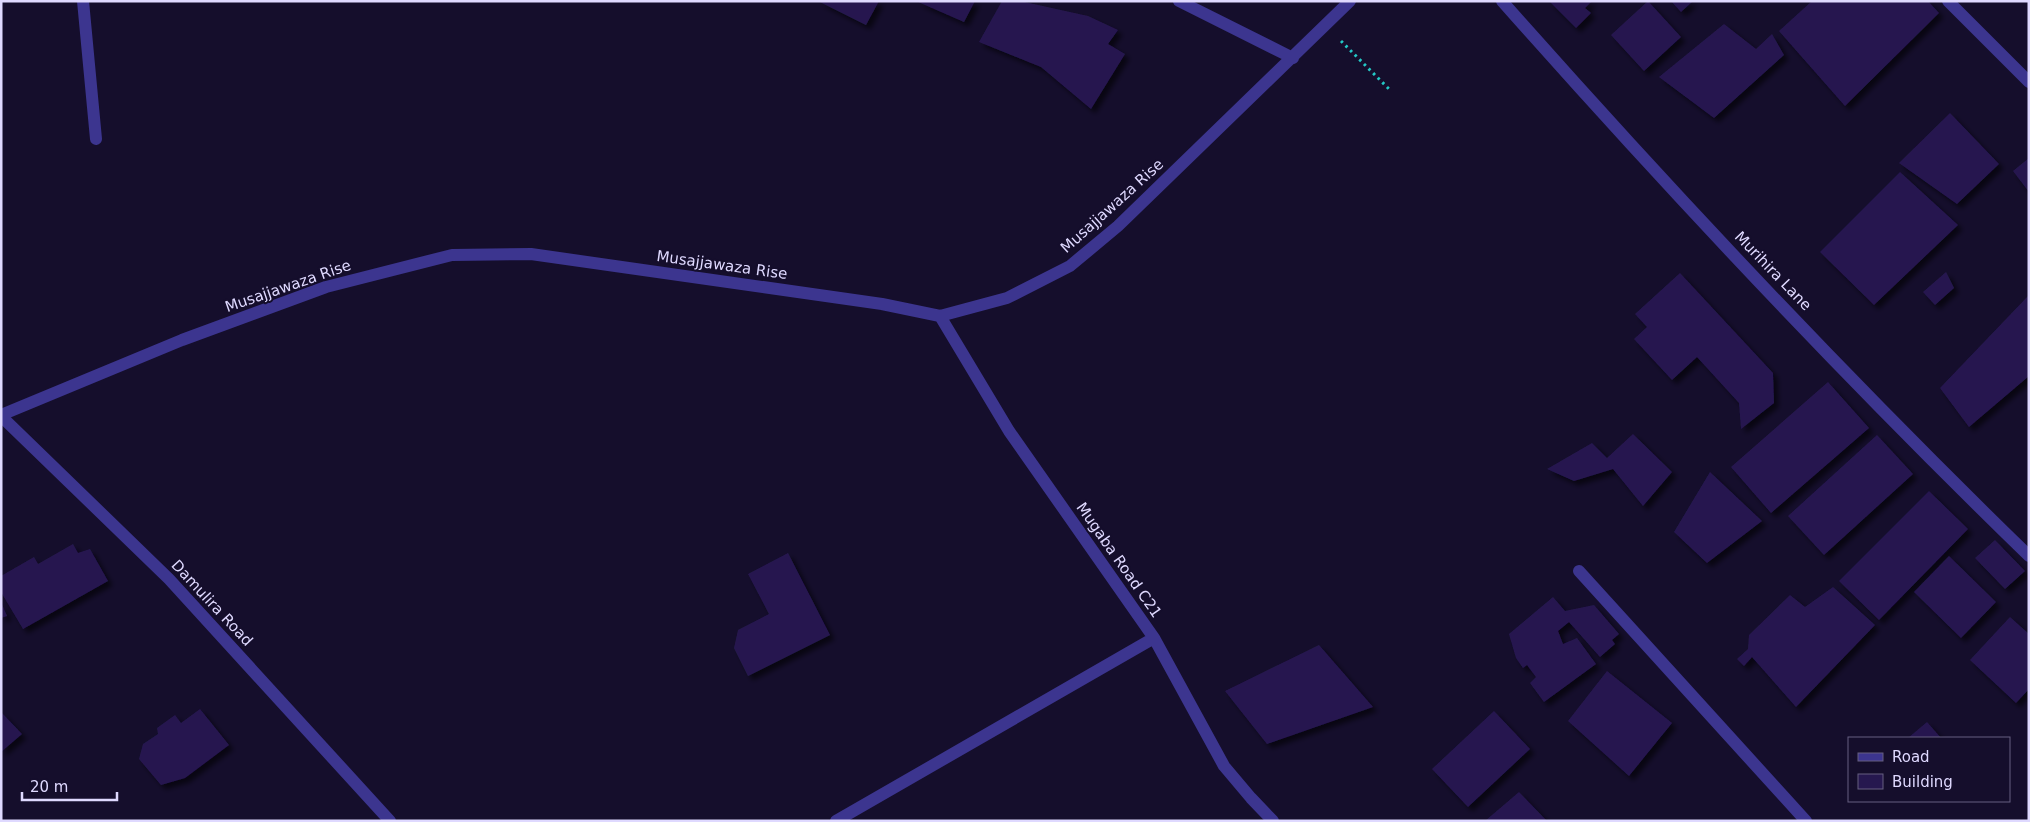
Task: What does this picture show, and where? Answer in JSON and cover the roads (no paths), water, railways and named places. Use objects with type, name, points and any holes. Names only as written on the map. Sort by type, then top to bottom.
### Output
[{"type":"street","points":[[84,1],[96,138]]},
{"type":"street","points":[[1179,1],[1293,58]]},
{"type":"street","name":"Musajjawaza Rise","points":[[1,416],[182,340],[326,287],[452,255],[531,254],[882,304],[940,316],[1007,298],[1070,266],[1118,226],[1293,58],[1324,24],[1350,1]]},
{"type":"street","name":"Murihira Lane","points":[[1502,1],[1636,152],[1928,458],[2029,556]]},
{"type":"street","points":[[1948,1],[2029,82]]},
{"type":"street","name":"Mugaba Road C21","points":[[940,316],[1009,431],[1154,638],[1224,766],[1273,821]]},
{"type":"street","name":"Damulira Road","points":[[1,416],[169,579],[390,821]]},
{"type":"street","points":[[1579,571],[1806,821]]},
{"type":"street","points":[[836,821],[1154,638]]}]
